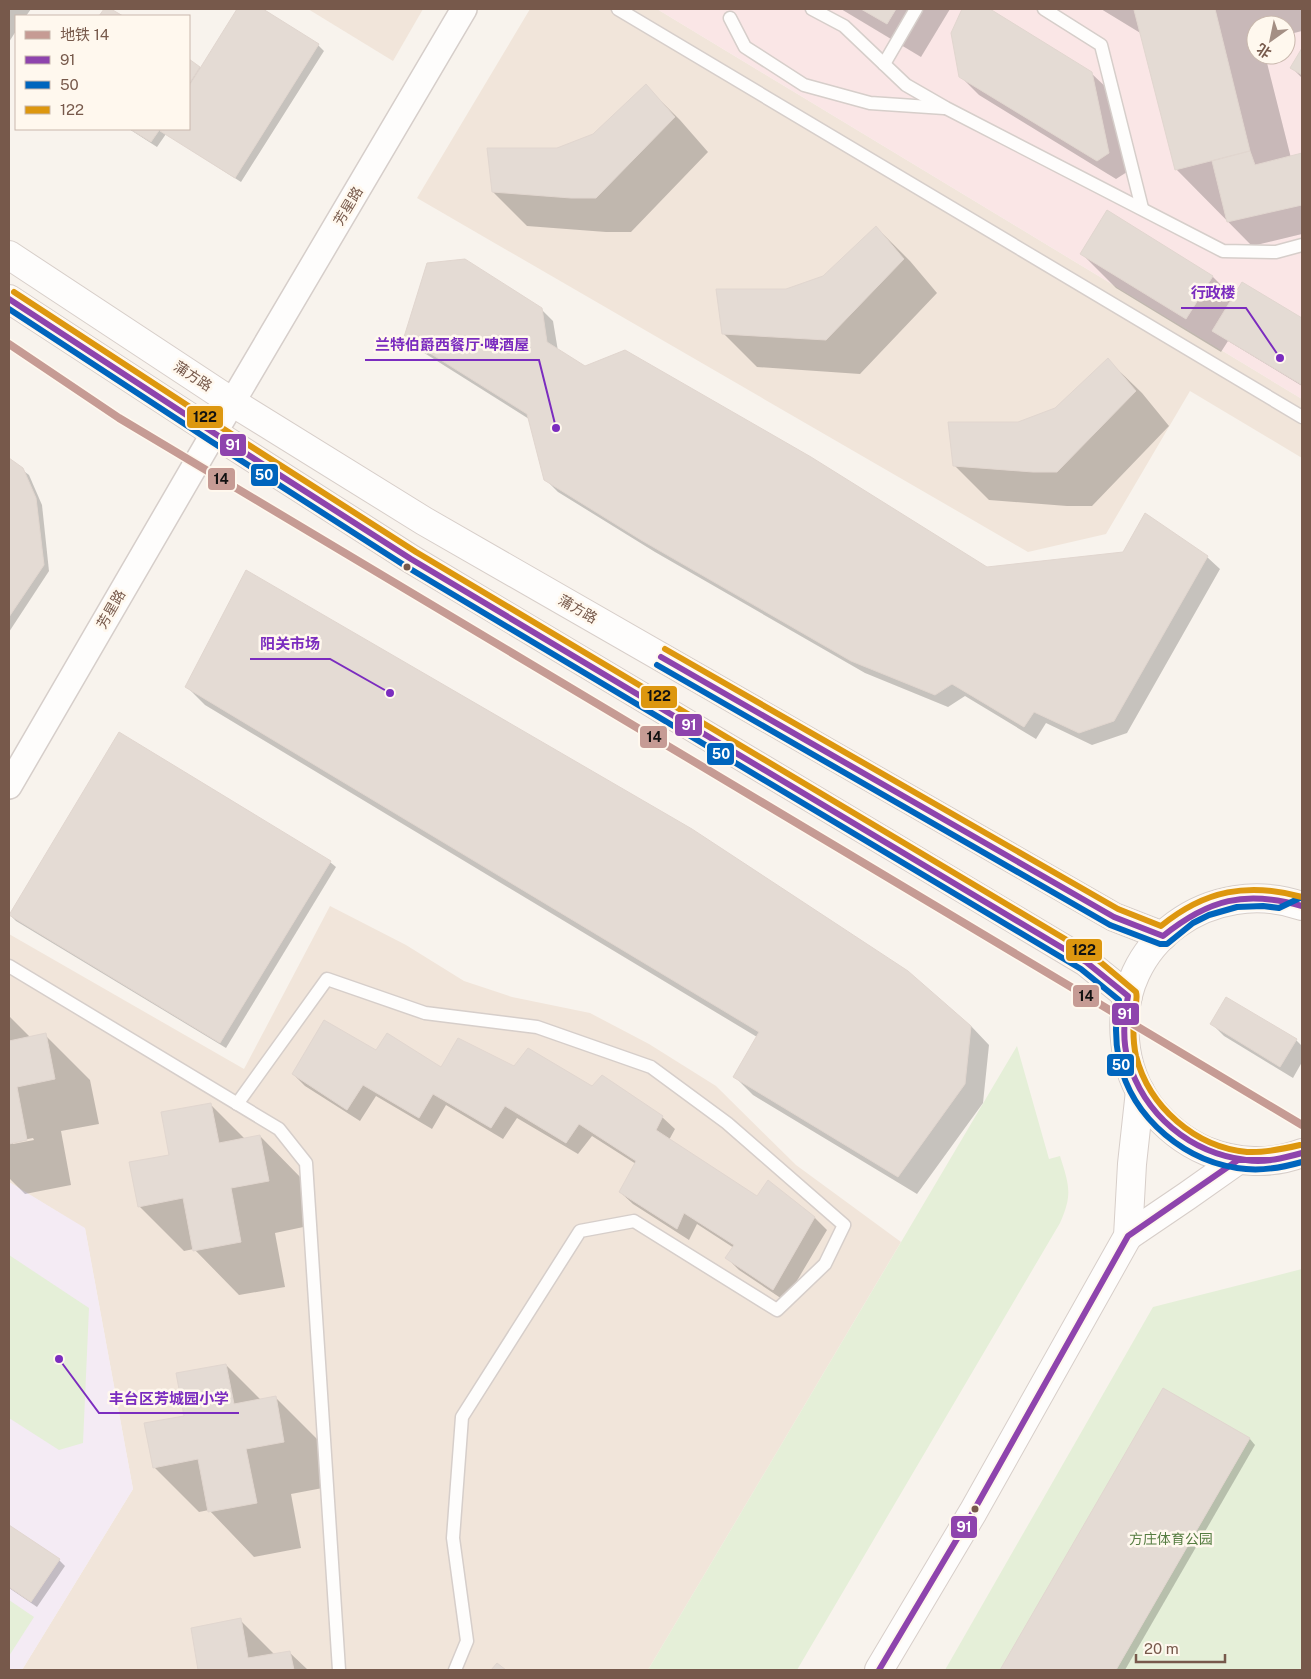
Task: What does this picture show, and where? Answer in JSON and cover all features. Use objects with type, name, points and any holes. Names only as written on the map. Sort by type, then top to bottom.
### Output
[{"type":"street","name":"芳星路","points":[[11,775],[464,9]]},
{"type":"street","name":"蒲方路","points":[[9,255],[232,402],[424,521],[1114,918],[1163,936]]},
{"type":"street","points":[[9,299],[411,559],[1086,962],[1128,996]]},
{"type":"street","points":[[1302,887],[1290,902],[1247,898],[1206,906],[1188,916],[1163,936],[1147,955],[1128,996],[1124,1028],[1131,1071],[1140,1091],[1156,1115],[1188,1142],[1211,1153],[1238,1160],[1275,1160],[1302,1153]]},
{"type":"street","points":[[879,1670],[973,1512],[1128,1236],[1132,1164],[1140,1091]]},
{"type":"street","points":[[1128,1236],[1238,1160]]},
{"type":"lane","points":[[618,9],[1302,417]]},
{"type":"lane","points":[[812,9],[844,26],[906,85],[946,108],[1224,251],[1276,252],[1302,245]]},
{"type":"lane","points":[[884,64],[916,9]]},
{"type":"lane","points":[[1044,9],[1101,45],[1142,208]]},
{"type":"lane","points":[[730,18],[745,47],[804,85],[870,103],[946,108]]},
{"type":"lane","points":[[9,966],[278,1129],[306,1163],[339,1670]]},
{"type":"lane","points":[[237,1104],[327,979],[425,1013],[537,1027],[651,1067],[727,1123],[844,1225],[825,1264],[777,1310],[634,1221],[580,1231],[462,1417],[454,1538],[467,1641],[455,1670]]},
{"type":"shaded area","points":[[308,9],[423,9],[393,61]]},
{"type":"shaded area","points":[[530,9],[657,9],[1302,399],[1302,458],[1190,391],[1106,534],[1028,552],[417,198]]},
{"type":"shaded area","points":[[657,9],[1302,9],[1302,399]]},
{"type":"shaded area","points":[[330,906],[406,945],[464,981],[512,997],[590,1013],[649,1044],[716,1086],[796,1165],[901,1242],[648,1670],[22,1670],[133,1489],[85,1229],[9,1182],[9,934],[244,1069]]},
{"type":"shaded area","points":[[9,1182],[85,1228],[133,1489],[22,1670],[9,1670]]},
{"type":"green space","points":[[1017,1046],[1049,1159],[1060,1156],[1066,1175],[1068,1197],[1064,1213],[1060,1223],[797,1670],[648,1670]]},
{"type":"green space","points":[[9,1255],[89,1308],[83,1443],[59,1450],[9,1418]]},
{"type":"green space","name":"方庄体育公园","points":[[1302,1269],[1302,1670],[945,1670],[1153,1307]]},
{"type":"green space","points":[[9,1600],[34,1617],[9,1656]]},
{"type":"building","points":[[104,9],[111,9],[121,15],[100,15]]},
{"type":"building","points":[[237,9],[263,9],[319,44],[235,178],[160,131],[190,130],[190,84]]},
{"type":"building","points":[[861,9],[896,9],[887,24]]},
{"type":"building","points":[[962,9],[990,9],[1092,72],[1109,153],[1097,161],[959,77],[951,33]]},
{"type":"building","points":[[1133,9],[1215,9],[1250,151],[1175,170]]},
{"type":"building","points":[[1302,48],[1302,75],[1290,68],[1292,65],[1296,65],[1296,58]]},
{"type":"building","points":[[190,60],[200,67],[190,82]]},
{"type":"building","points":[[646,84],[675,117],[596,198],[492,192],[487,148],[557,148],[593,134]]},
{"type":"building","points":[[132,130],[159,130],[151,142]]},
{"type":"building","points":[[1250,151],[1255,165],[1302,153],[1302,205],[1227,222],[1212,161]]},
{"type":"building","points":[[1107,210],[1213,276],[1186,319],[1080,254]]},
{"type":"building","points":[[876,226],[904,259],[826,340],[722,334],[716,289],[786,289],[823,276]]},
{"type":"building","points":[[465,259],[542,308],[547,342],[585,366],[625,350],[811,457],[987,567],[1123,552],[1145,513],[1208,556],[1114,721],[1079,733],[1034,712],[1024,727],[952,684],[935,695],[851,661],[641,540],[544,480],[527,414],[404,337],[427,263]]},
{"type":"building","points":[[1242,282],[1302,318],[1302,385],[1212,331]]},
{"type":"building","points":[[1108,358],[1136,391],[1057,472],[953,466],[948,422],[1018,422],[1055,408]]},
{"type":"building","points":[[9,458],[23,468],[36,498],[44,565],[9,617]]},
{"type":"building","points":[[246,570],[692,829],[908,971],[971,1026],[965,1084],[898,1177],[733,1077],[759,1032],[185,687]]},
{"type":"building","points":[[119,732],[331,861],[220,1043],[9,915]]},
{"type":"building","points":[[1226,997],[1297,1039],[1280,1067],[1210,1024]]},
{"type":"building","points":[[324,1020],[376,1050],[387,1033],[441,1067],[458,1038],[514,1066],[528,1048],[592,1086],[602,1075],[663,1116],[656,1130],[757,1196],[768,1180],[815,1217],[773,1290],[725,1258],[734,1245],[684,1213],[677,1229],[619,1192],[636,1161],[579,1124],[566,1143],[505,1106],[491,1128],[433,1094],[419,1118],[363,1085],[347,1110],[292,1074]]},
{"type":"building","points":[[46,1033],[55,1079],[17,1087],[27,1140],[9,1144],[9,1041]]},
{"type":"building","points":[[211,1103],[219,1143],[260,1135],[269,1181],[231,1188],[241,1242],[193,1251],[183,1198],[138,1207],[129,1162],[169,1155],[161,1112]]},
{"type":"building","points":[[226,1364],[234,1404],[276,1396],[284,1442],[246,1449],[257,1503],[208,1512],[198,1459],[153,1468],[144,1423],[184,1416],[176,1373]]},
{"type":"building","points":[[1163,1388],[1250,1438],[1116,1670],[1000,1670]]},
{"type":"building","points":[[9,1525],[60,1559],[31,1602],[9,1587]]},
{"type":"building","points":[[241,1618],[248,1658],[290,1651],[294,1670],[198,1670],[191,1628]]},
{"type":"building","points":[[497,1663],[506,1670],[491,1670]]},
{"type":"metro line","name":"14","points":[[9,344],[119,418],[1302,1125]]},
{"type":"transit line","name":"122","points":[[14,292],[416,552],[1092,955],[1136,992],[1134,1041],[1142,1075],[1163,1107],[1192,1133],[1228,1149],[1247,1152],[1267,1151],[1300,1145]]},
{"type":"transit line","name":"91","points":[[9,299],[411,559],[1086,962],[1128,996],[1124,1036],[1128,1060],[1135,1080],[1145,1098],[1158,1114],[1188,1140],[1226,1156],[1253,1161],[1281,1158],[1302,1153]]},
{"type":"transit line","name":"50","points":[[9,309],[407,567],[1081,969],[1119,1000],[1116,1030],[1119,1060],[1126,1081],[1136,1101],[1149,1119],[1165,1135],[1183,1148],[1203,1158],[1224,1165],[1246,1169],[1274,1168],[1302,1162]]},
{"type":"transit line","name":"122","points":[[665,649],[1118,909],[1161,926],[1194,904],[1228,892],[1263,890],[1302,897]]},
{"type":"transit line","name":"91","points":[[661,657],[1114,917],[1163,936],[1196,913],[1228,901],[1263,899],[1302,906]]},
{"type":"transit line","name":"50","points":[[657,665],[1110,925],[1160,944],[1167,944],[1193,923],[1209,915],[1237,907],[1263,906],[1279,908],[1302,897]]},
{"type":"transit line","name":"91","points":[[879,1670],[973,1512],[1128,1236],[1238,1160],[1268,1160]]},
{"type":"place","name":"行政楼","points":[[1280,358]]},
{"type":"place","name":"兰特伯爵西餐厅·啤酒屋","points":[[556,428]]},
{"type":"place","name":"阳关市场","points":[[390,693]]},
{"type":"place","name":"丰台区芳城园小学","points":[[59,1359]]}]
